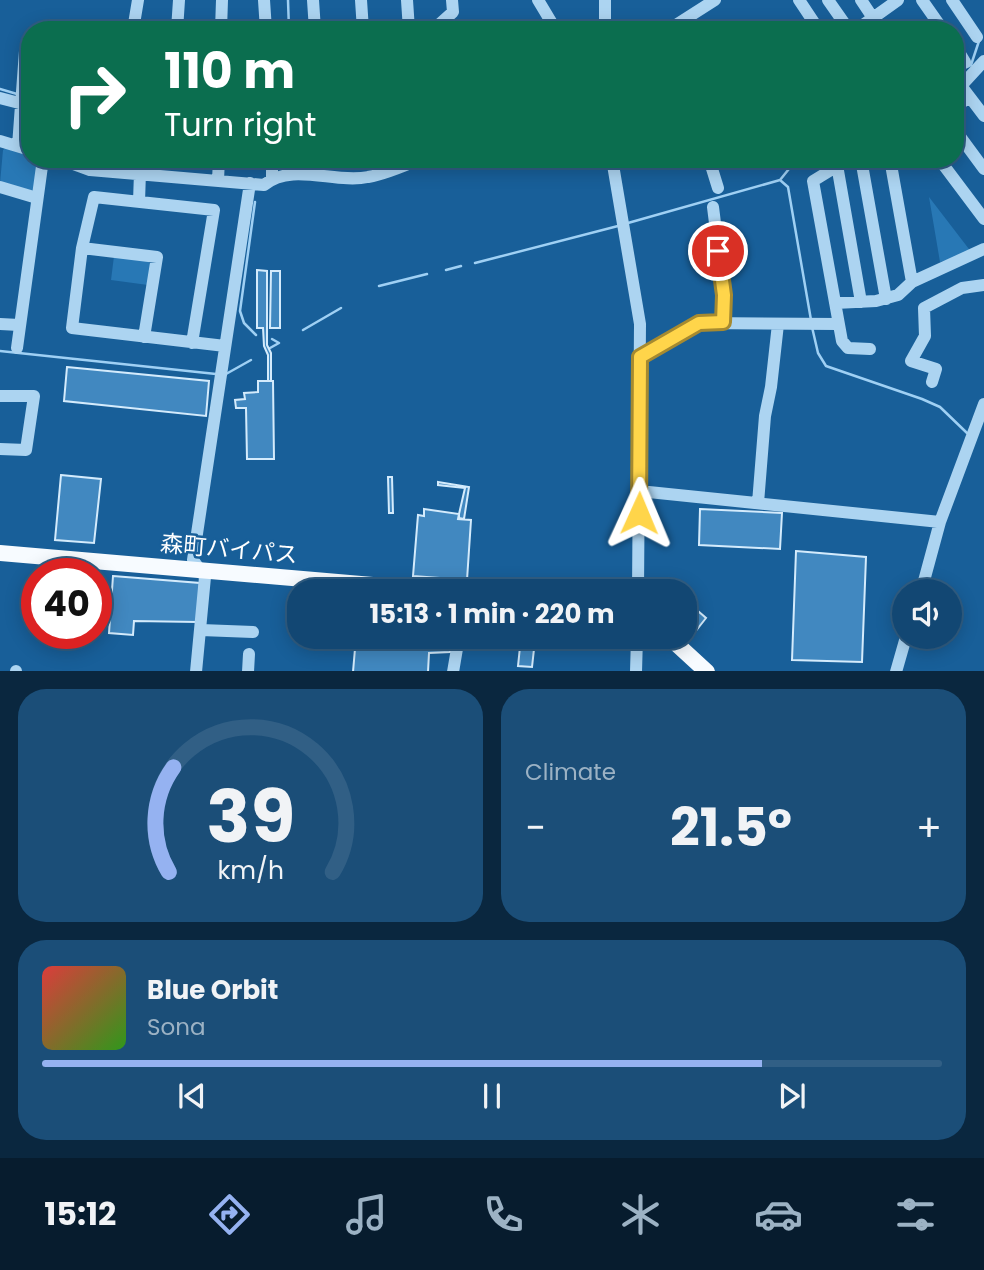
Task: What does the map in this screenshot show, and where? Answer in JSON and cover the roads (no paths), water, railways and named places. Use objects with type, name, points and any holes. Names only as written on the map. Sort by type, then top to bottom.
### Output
[{"type":"main road","name":"森町バイパス","points":[[0,553],[304,579]]},
{"type":"main road","points":[[682,649],[707,671]]},
{"type":"street","points":[[134,21],[138,0]]},
{"type":"street","points":[[178,21],[179,0]]},
{"type":"street","points":[[221,21],[222,0]]},
{"type":"street","points":[[264,0],[265,21]]},
{"type":"street","points":[[313,0],[314,21]]},
{"type":"street","points":[[361,0],[362,21]]},
{"type":"street","points":[[407,0],[409,21]]},
{"type":"street","points":[[443,21],[453,12],[452,0]]},
{"type":"street","points":[[538,0],[551,21]]},
{"type":"street","points":[[605,0],[605,21]]},
{"type":"street","points":[[682,21],[715,0]]},
{"type":"street","points":[[799,0],[813,21]]},
{"type":"street","points":[[828,0],[843,21]]},
{"type":"street","points":[[860,0],[873,18]]},
{"type":"street","points":[[869,21],[898,0]]},
{"type":"street","points":[[922,0],[937,21]]},
{"type":"street","points":[[952,0],[977,37]]},
{"type":"street","points":[[964,85],[984,61]]},
{"type":"street","points":[[964,90],[984,116]]},
{"type":"street","points":[[0,98],[21,103]]},
{"type":"street","points":[[0,141],[21,147]]},
{"type":"street","points":[[964,142],[984,169]]},
{"type":"street","points":[[17,348],[42,168]]},
{"type":"street","points":[[125,168],[140,172],[264,185],[272,179],[290,175],[367,178],[379,168]]},
{"type":"street","points":[[166,168],[166,175]]},
{"type":"street","points":[[218,180],[219,168]]},
{"type":"street","points":[[272,168],[272,179]]},
{"type":"street","points":[[614,168],[638,310],[638,579]]},
{"type":"street","points":[[712,168],[718,188]]},
{"type":"street","points":[[834,168],[813,181],[838,324],[842,341],[848,348],[870,349]]},
{"type":"street","points":[[844,168],[861,302]]},
{"type":"street","points":[[863,168],[886,299]]},
{"type":"street","points":[[892,168],[912,282]]},
{"type":"street","points":[[946,168],[984,219]]},
{"type":"street","points":[[139,202],[140,172]]},
{"type":"street","points":[[196,671],[205,578],[193,560],[250,183]]},
{"type":"street","points":[[0,187],[37,198]]},
{"type":"street","points":[[192,343],[214,210],[94,197],[82,248],[72,328],[192,343],[225,346]]},
{"type":"street","points":[[713,207],[724,295],[723,322]]},
{"type":"street","points":[[82,248],[157,257],[144,337]]},
{"type":"street","points":[[835,303],[886,299],[898,295],[912,282],[984,249]]},
{"type":"street","points":[[932,382],[936,369],[911,361],[925,336],[925,308],[962,288],[984,285]]},
{"type":"street","points":[[640,357],[699,323],[811,326],[838,324]]},
{"type":"street","points":[[0,324],[19,325]]},
{"type":"street","points":[[758,503],[765,416],[778,324]]},
{"type":"street","points":[[0,396],[34,396],[26,450],[0,449]]},
{"type":"street","points":[[925,579],[940,522],[984,404]]},
{"type":"street","points":[[969,440],[984,444]]},
{"type":"street","points":[[639,491],[940,522]]},
{"type":"street","points":[[201,630],[253,632]]},
{"type":"street","points":[[453,671],[457,649]]},
{"type":"street","points":[[636,671],[637,649]]},
{"type":"street","points":[[896,671],[902,649]]},
{"type":"street","points":[[248,671],[249,654]]},
{"type":"waterway","points":[[288,0],[289,21]]},
{"type":"waterway","points":[[964,68],[971,65],[979,41]]},
{"type":"waterway","points":[[0,89],[17,94]]},
{"type":"waterway","points":[[780,180],[790,168]]},
{"type":"waterway","points":[[628,223],[780,180],[788,187],[811,320]]},
{"type":"waterway","points":[[255,202],[240,311],[244,323],[256,335]]},
{"type":"waterway","points":[[475,263],[618,226]]},
{"type":"waterway","points":[[446,270],[461,266]]},
{"type":"waterway","points":[[379,286],[427,274]]},
{"type":"waterway","points":[[303,330],[341,308]]},
{"type":"waterway","points":[[812,327],[818,353],[826,366],[940,407],[967,433]]},
{"type":"waterway","points":[[272,339],[279,343]]},
{"type":"waterway","points":[[270,348],[279,343]]},
{"type":"waterway","points":[[0,351],[216,374]]},
{"type":"waterway","points":[[226,374],[251,360]]}]
